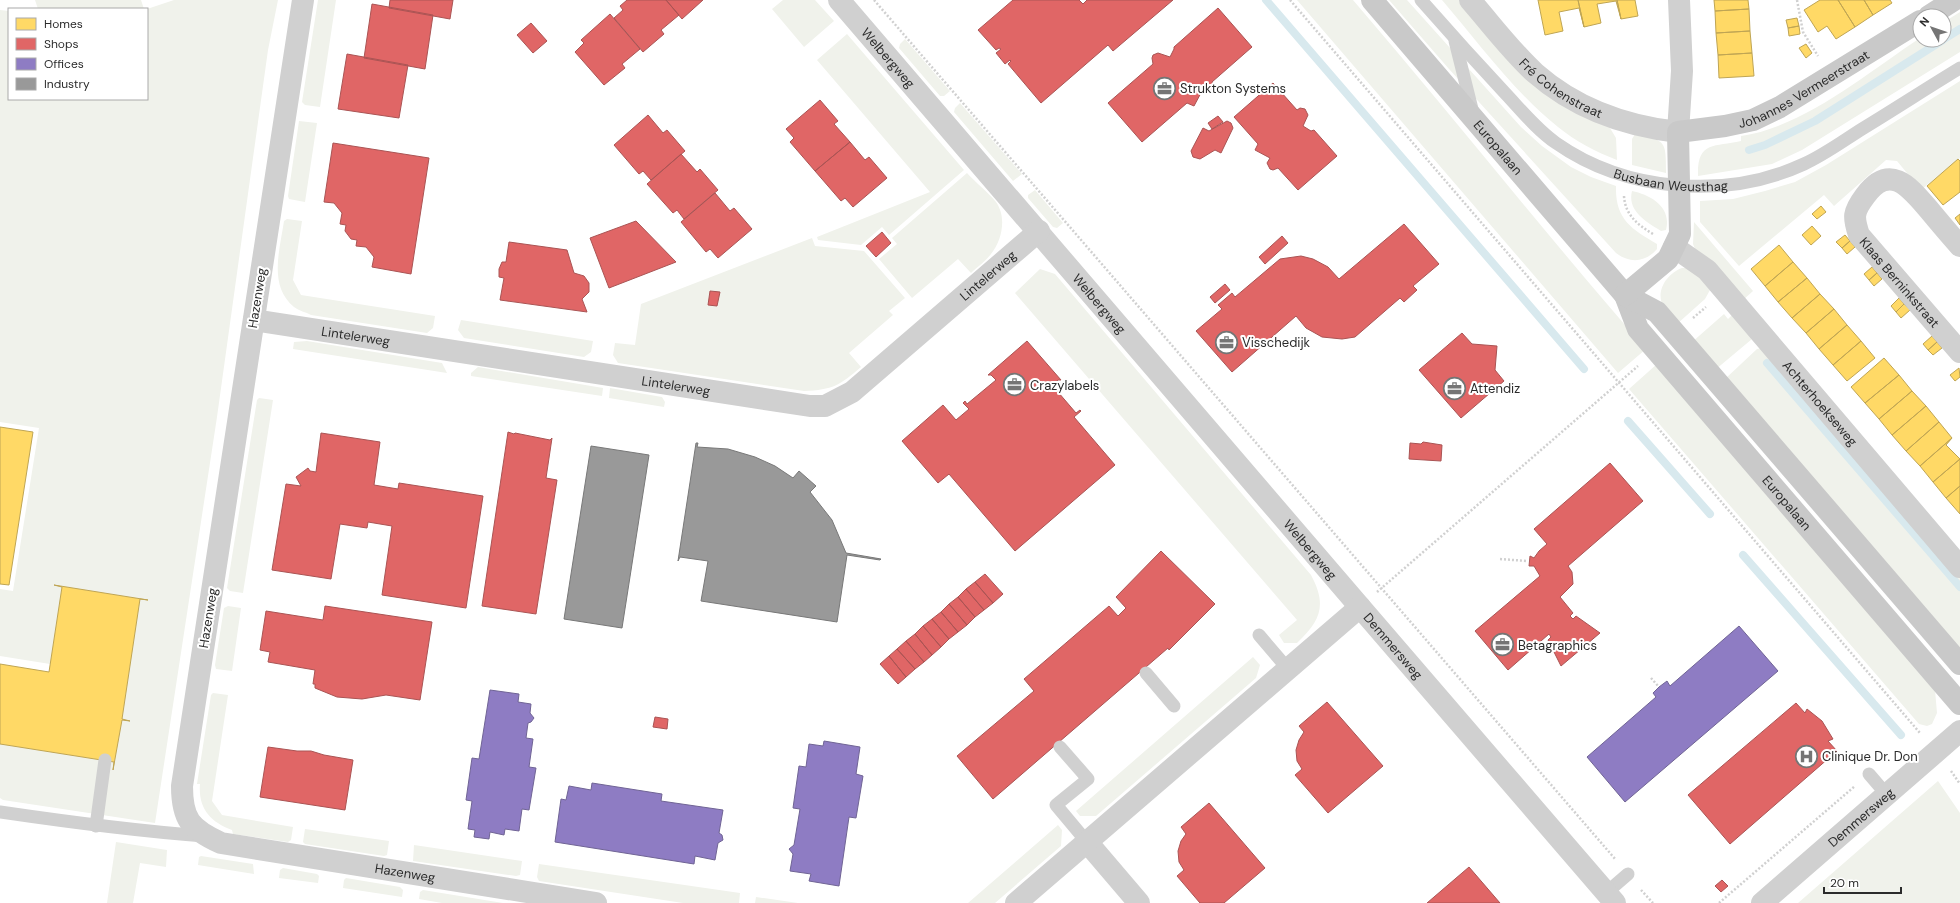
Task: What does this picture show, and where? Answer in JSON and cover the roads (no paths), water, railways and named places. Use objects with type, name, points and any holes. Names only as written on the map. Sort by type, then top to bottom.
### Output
[{"type":"street","name":"Hazenweg","points":[[303,0],[182,786],[182,806],[191,824],[204,836],[221,843],[596,903]]},
{"type":"street","name":"Welbergweg","points":[[839,0],[1039,231],[1360,607]]},
{"type":"street","name":"Europalaan","points":[[1372,0],[1625,295],[1638,328],[1960,704]]},
{"type":"street","name":"Fré Cohenstraat","points":[[1470,0],[1535,72],[1566,96],[1606,117],[1678,132]]},
{"type":"street","points":[[1625,295],[1668,259],[1680,234],[1678,132],[1682,71],[1679,0]]},
{"type":"street","points":[[1942,8],[1954,0]]},
{"type":"street","name":"Johannes Vermeerstraat","points":[[1678,132],[1725,126],[1753,120],[1780,107],[1912,26]]},
{"type":"street","name":"Klaas Berninkstraat","points":[[1960,246],[1908,186],[1896,180],[1884,180],[1871,188],[1858,206],[1854,220],[1859,235],[1960,352]]},
{"type":"street","name":"Lintelerweg","points":[[254,320],[802,405],[825,406],[852,392],[1039,231]]},
{"type":"street","name":"Achterhoekseweg","points":[[1674,247],[1702,265],[1960,567]]},
{"type":"street","name":"Europalaan","points":[[1625,295],[1657,312],[1960,664]]},
{"type":"street","name":"Demmersweg","points":[[1019,902],[1360,607],[1611,898]]},
{"type":"street","name":"Demmersweg","points":[[1762,903],[1960,732]]},
{"type":"street","points":[[1087,842],[1139,903]]},
{"type":"lane","name":"Busbaan Weusthag","points":[[1422,0],[1455,39],[1524,114],[1554,142],[1587,161],[1612,172],[1653,182],[1679,185],[1733,185],[1773,176],[1805,164],[1960,68]]},
{"type":"lane","points":[[1455,39],[1474,120]]},
{"type":"lane","points":[[1259,635],[1288,670]]},
{"type":"lane","points":[[1146,673],[1174,706]]},
{"type":"lane","points":[[1060,747],[1088,779],[1056,805],[1087,842]]},
{"type":"lane","points":[[96,826],[105,760]]},
{"type":"lane","points":[[1869,774],[1887,795]]},
{"type":"lane","points":[[0,812],[96,826],[204,836]]},
{"type":"lane","points":[[1611,898],[1628,874]]},
{"type":"waterway","points":[[1266,0],[1584,369]]},
{"type":"waterway","points":[[1952,34],[1960,29]]},
{"type":"waterway","points":[[1749,150],[1765,145],[1815,121],[1930,48]]},
{"type":"waterway","points":[[1767,363],[1960,587]]},
{"type":"waterway","points":[[1628,421],[1710,514]]},
{"type":"waterway","points":[[1743,555],[1901,735]]},
{"type":"place","name":"Strukton Systems","points":[[1164,88]]},
{"type":"place","name":"Visschedijk","points":[[1227,342]]},
{"type":"place","name":"Crazylabels","points":[[1015,385]]},
{"type":"place","name":"Attendiz","points":[[1454,388]]},
{"type":"place","name":"Betagraphics","points":[[1502,645]]},
{"type":"place","name":"Clinique Dr. Don","points":[[1806,756]]}]
